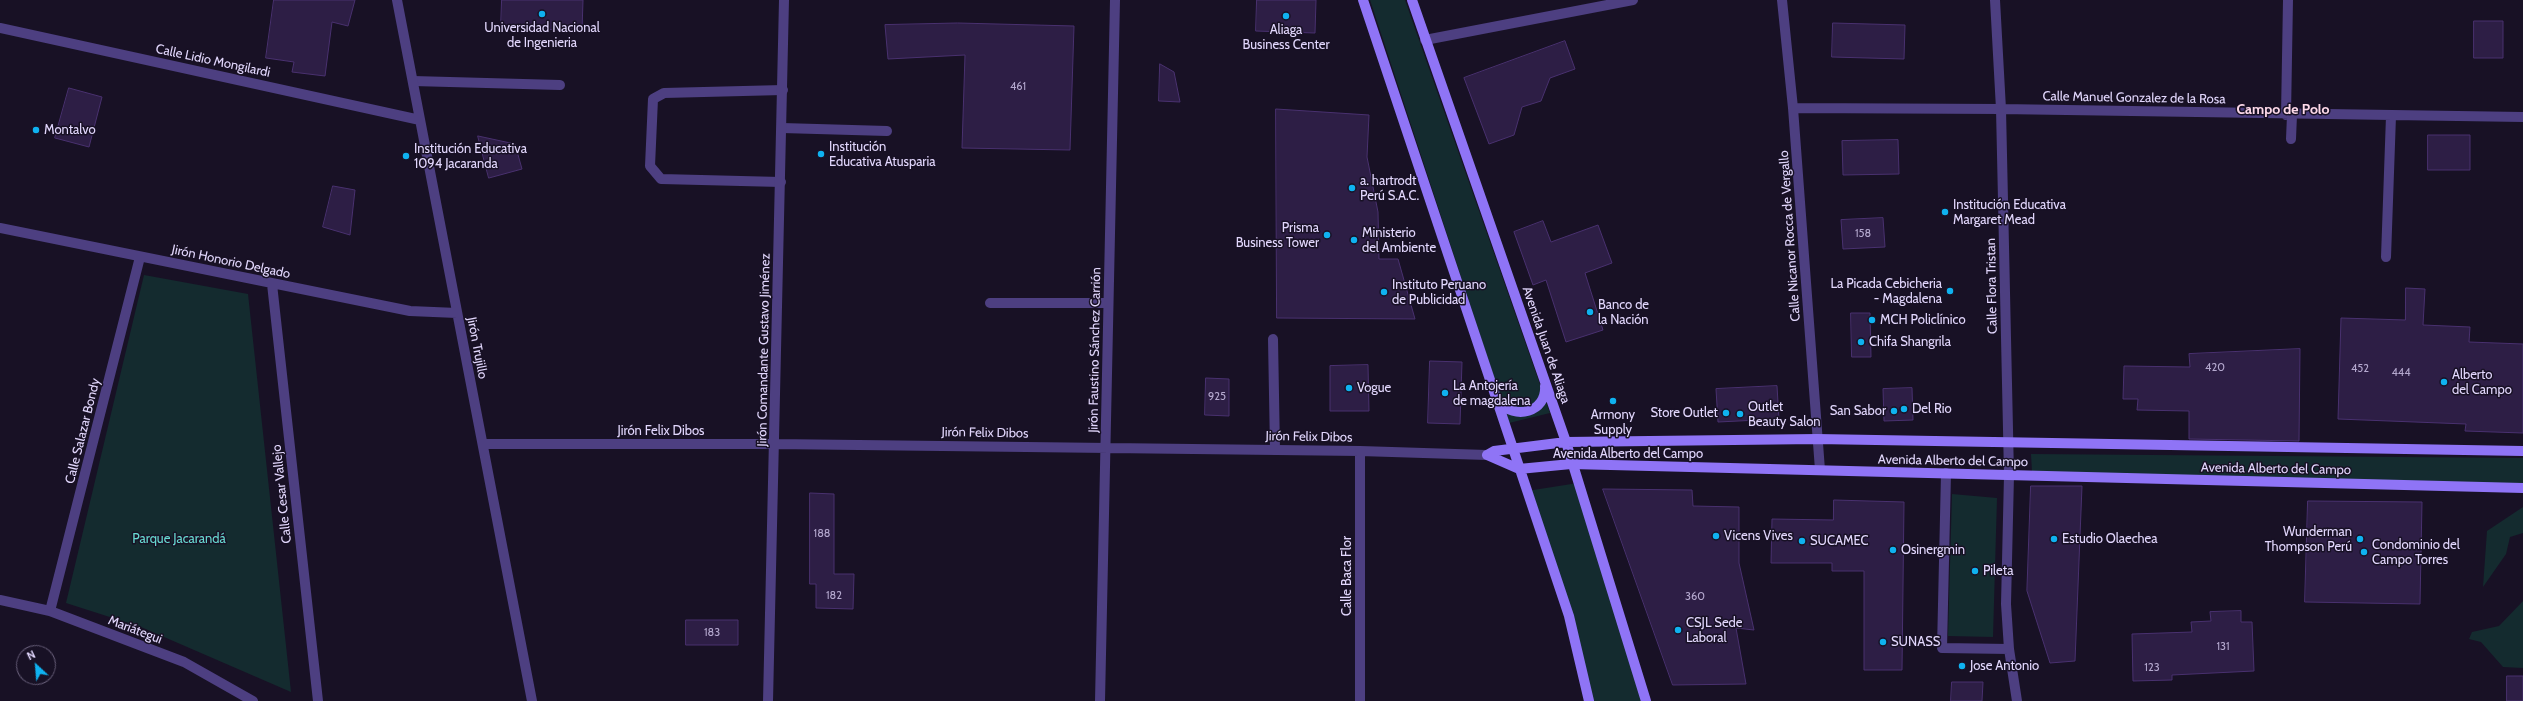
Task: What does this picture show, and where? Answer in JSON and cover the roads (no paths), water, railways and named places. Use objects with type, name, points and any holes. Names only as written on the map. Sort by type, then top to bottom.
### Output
[{"type":"main road","points":[[1363,0],[1515,449],[1519,469],[1569,616],[1589,701]]},
{"type":"main road","name":"Avenida Juan de Aliaga","points":[[1412,0],[1566,442],[1571,464],[1646,701]]},
{"type":"main road","points":[[1498,400],[1508,410],[1515,412],[1529,411],[1540,403],[1546,390],[1545,383]]},
{"type":"main road","name":"Avenida Alberto del Campo","points":[[1487,455],[1494,451],[1566,442],[1817,439],[2523,450]]},
{"type":"main road","name":"Avenida Alberto del Campo","points":[[1487,455],[1519,469],[1571,464],[2523,488]]},
{"type":"street","name":"Jirón Trujillo","points":[[397,0],[532,701]]},
{"type":"street","name":"Jirón Comandante Gustavo Jiménez","points":[[768,701],[784,0]]},
{"type":"street","name":"Jirón Faustino Sánchez Carrión","points":[[1100,701],[1115,0]]},
{"type":"street","points":[[1425,40],[1633,0]]},
{"type":"street","name":"Calle Nicanor Rocca de Vergallo","points":[[1782,0],[1793,108],[1820,470]]},
{"type":"street","name":"Calle Flora Tristan","points":[[1995,0],[2001,109],[2009,475],[2006,604],[2009,649],[2017,701]]},
{"type":"street","points":[[2288,0],[2289,115],[2292,139]]},
{"type":"street","name":"Calle Lidio Mongilardi","points":[[0,28],[420,120]]},
{"type":"street","points":[[413,81],[560,85]]},
{"type":"street","points":[[781,182],[661,179],[650,166],[652,99],[657,96],[664,93],[783,90]]},
{"type":"street","name":"Calle Manuel Gonzalez de la Rosa","points":[[1793,108],[2001,109],[2289,115],[2523,117]]},
{"type":"street","points":[[2386,257],[2391,116]]},
{"type":"street","points":[[782,128],[887,131]]},
{"type":"street","name":"Jirón Honorio Delgado","points":[[0,228],[410,311],[458,313]]},
{"type":"street","name":"Calle Salazar Bondy","points":[[50,611],[140,257]]},
{"type":"street","name":"Calle Cesar Vallejo","points":[[272,284],[318,701]]},
{"type":"street","points":[[990,303],[1108,303]]},
{"type":"street","points":[[1273,339],[1275,450]]},
{"type":"street","name":"Jirón Felix Dibos","points":[[482,444],[775,444],[1360,450],[1487,455]]},
{"type":"street","name":"Calle Baca Flor","points":[[1360,450],[1360,701]]},
{"type":"street","points":[[1946,473],[1942,648],[2009,649]]},
{"type":"street","name":"Mariátegui","points":[[0,600],[50,611],[184,662],[253,701]]},
{"type":"place","name":"Universidad Nacional de Ingenieria","points":[[542,14]]},
{"type":"place","name":"Aliaga Business Center","points":[[1286,16]]},
{"type":"place","name":"Montalvo","points":[[36,130]]},
{"type":"place","name":"Institución Educativa Atusparia","points":[[821,154]]},
{"type":"place","name":"Institución Educativa 1094 Jacaranda","points":[[406,156]]},
{"type":"place","name":"a. hartrodt Perú S.A.C.","points":[[1352,188]]},
{"type":"place","name":"Institución Educativa Margaret Mead","points":[[1945,212]]},
{"type":"place","name":"Prisma Business Tower","points":[[1327,235]]},
{"type":"place","name":"Ministerio del Ambiente","points":[[1354,240]]},
{"type":"place","name":"La Picada Cebicheria - Magdalena","points":[[1950,291]]},
{"type":"place","name":"Instituto Peruano de Publicidad","points":[[1384,292]]},
{"type":"place","name":"Banco de la Nación","points":[[1590,312]]},
{"type":"place","name":"MCH Policlínico","points":[[1872,320]]},
{"type":"place","name":"Chifa Shangrila","points":[[1861,342]]},
{"type":"place","name":"Alberto del Campo","points":[[2444,382]]},
{"type":"place","name":"Vogue","points":[[1349,388]]},
{"type":"place","name":"La Antojería de magdalena","points":[[1445,393]]},
{"type":"place","name":"Armony Supply","points":[[1613,401]]},
{"type":"place","name":"Del Rio","points":[[1904,409]]},
{"type":"place","name":"San Sabor","points":[[1894,411]]},
{"type":"place","name":"Store Outlet","points":[[1726,413]]},
{"type":"place","name":"Outlet Beauty Salon","points":[[1740,414]]},
{"type":"place","name":"Vicens Vives","points":[[1716,536]]},
{"type":"place","name":"Estudio Olaechea","points":[[2054,539]]},
{"type":"place","name":"Wunderman Thompson Perú","points":[[2360,539]]},
{"type":"place","name":"SUCAMEC","points":[[1802,541]]},
{"type":"place","name":"Osinergmin","points":[[1893,550]]},
{"type":"place","name":"Condominio del Campo Torres","points":[[2364,552]]},
{"type":"place","name":"Pileta","points":[[1975,571]]},
{"type":"place","name":"CSJL Sede Laboral","points":[[1678,630]]},
{"type":"place","name":"SUNASS","points":[[1883,642]]},
{"type":"place","name":"Jose Antonio","points":[[1962,666]]},
{"type":"district","name":"Campo de Polo","points":[[2283,110]]},
{"type":"park label","name":"Parque Jacarandá","points":[[179,539]]}]
